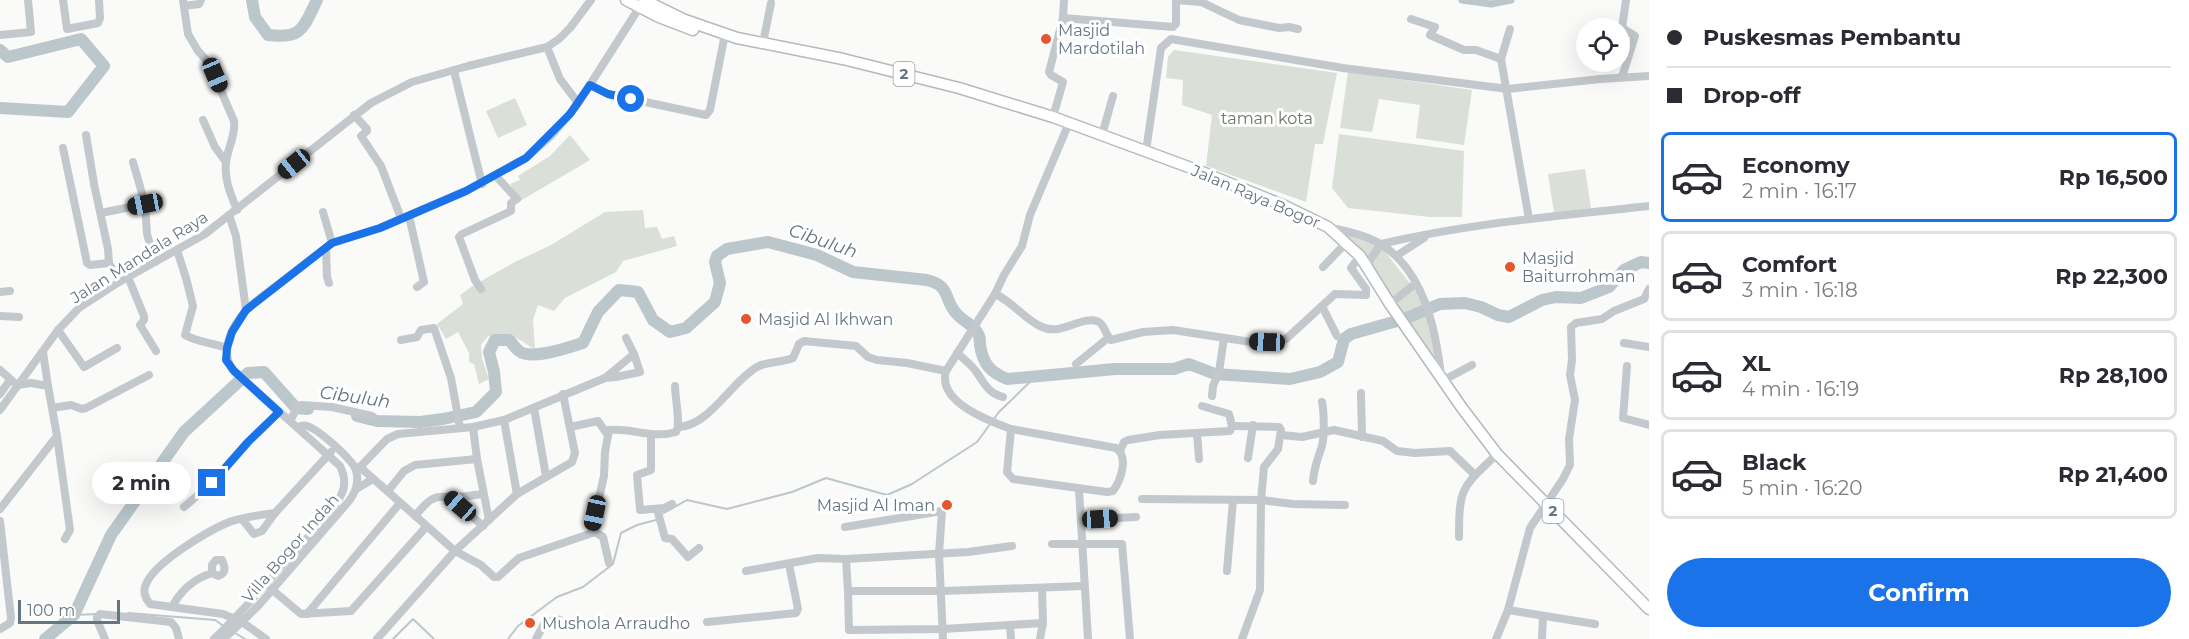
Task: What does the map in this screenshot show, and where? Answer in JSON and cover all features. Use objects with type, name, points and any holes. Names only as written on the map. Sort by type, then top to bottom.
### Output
[{"type":"highway","name":"Jalan Raya Bogor","points":[[626,0],[737,38],[843,58],[1053,117],[1285,206],[1328,227],[1363,261],[1392,307],[1497,454],[1649,609]]},
{"type":"highway","name":"Jalan Raya Bogor","points":[[642,4],[677,25],[724,39],[737,38]]},
{"type":"street","points":[[0,35],[30,32],[28,0]]},
{"type":"street","points":[[63,0],[67,29],[98,23],[99,0]]},
{"type":"street","points":[[201,0],[199,4],[183,3],[189,34],[198,51],[209,63],[234,121],[235,128],[226,162],[246,310]]},
{"type":"street","name":"Jalan Mandala Raya","points":[[0,410],[14,383],[79,308],[119,282],[205,234],[354,115],[384,95],[412,82],[547,47],[570,28],[591,0]]},
{"type":"street","points":[[1053,117],[1062,82],[1049,72],[1063,18],[1064,0]]},
{"type":"street","points":[[1063,18],[1175,27],[1176,0],[1201,1],[1239,20],[1298,29]]},
{"type":"street","points":[[1622,77],[1635,36],[1623,30],[1621,26],[1626,0]]},
{"type":"street","points":[[763,43],[771,3]]},
{"type":"street","points":[[177,250],[193,306],[185,335],[193,340],[227,348],[232,332],[246,310],[329,246],[380,228],[482,184],[526,158],[541,146],[578,103],[642,4]]},
{"type":"street","points":[[1411,19],[1434,27],[1430,35],[1464,50],[1476,50],[1502,59]]},
{"type":"street","points":[[1510,29],[1502,59],[1529,219]]},
{"type":"street","points":[[590,85],[608,94],[706,115],[710,110],[724,39]]},
{"type":"street","points":[[1146,151],[1161,48],[1171,39],[1343,68],[1508,89],[1649,76]]},
{"type":"street","points":[[547,47],[560,79],[578,103]]},
{"type":"street","points":[[454,70],[482,184]]},
{"type":"street","points":[[1102,135],[1113,96]]},
{"type":"street","points":[[354,115],[367,129],[362,136],[381,166],[405,217],[424,282],[417,287]]},
{"type":"street","points":[[203,120],[215,147],[226,162]]},
{"type":"street","points":[[1069,123],[1030,215],[1022,246],[995,294],[946,371],[945,382],[955,399],[964,407],[1011,429],[1111,445],[1120,451]]},
{"type":"street","points":[[86,135],[109,263],[119,282]]},
{"type":"street","points":[[63,148],[87,263],[90,265],[109,263]]},
{"type":"street","points":[[133,162],[145,204],[147,234],[155,262]]},
{"type":"street","points":[[481,289],[474,279],[459,237],[510,211],[511,203],[517,199],[496,176]]},
{"type":"street","points":[[100,213],[145,204]]},
{"type":"street","points":[[995,294],[1011,303],[1043,328],[1056,330],[1097,321],[1108,338],[1116,340],[1136,333],[1173,330],[1267,342],[1286,339],[1335,294],[1366,295],[1366,290],[1351,268],[1363,261],[1381,244],[1529,219],[1649,206]]},
{"type":"street","points":[[323,212],[329,246],[327,277],[329,283]]},
{"type":"street","points":[[1328,227],[1358,234],[1381,244],[1396,256],[1416,283],[1432,322],[1442,378],[1472,364]]},
{"type":"street","points":[[1396,256],[1428,235]]},
{"type":"street","points":[[1323,267],[1346,243]]},
{"type":"street","points":[[128,277],[144,316],[140,325],[156,351]]},
{"type":"street","points":[[1392,307],[1416,283]]},
{"type":"street","points":[[1496,639],[1508,610],[1530,528],[1570,465],[1569,439],[1575,402],[1570,375],[1571,327],[1576,323],[1602,319],[1614,311],[1644,299],[1649,290]]},
{"type":"street","points":[[0,292],[10,291]]},
{"type":"street","points":[[1322,306],[1336,336]]},
{"type":"street","points":[[0,316],[19,317]]},
{"type":"street","points":[[401,340],[417,337],[421,330],[434,328],[448,367],[460,424]]},
{"type":"street","points":[[58,330],[84,367],[117,348]]},
{"type":"street","points":[[609,563],[603,537],[601,534],[591,533],[519,558],[498,577],[494,577],[481,565],[455,551],[373,478],[358,468],[392,436],[460,424],[473,427],[504,420],[605,378],[640,372],[626,338]]},
{"type":"street","points":[[1076,364],[1108,338]]},
{"type":"street","points":[[1212,396],[1224,338]]},
{"type":"street","points":[[679,427],[689,425],[708,412],[759,366],[793,358],[799,344],[804,341],[856,346],[868,357],[877,360],[946,371]]},
{"type":"street","points":[[1624,343],[1649,346]]},
{"type":"street","name":"Villa Bogor Indah","points":[[227,348],[226,360],[234,371],[329,454],[343,473],[344,487],[341,496],[269,587]]},
{"type":"street","points":[[43,351],[42,359],[57,436],[70,530],[65,539]]},
{"type":"street","points":[[957,353],[972,366],[986,388],[1003,397]]},
{"type":"street","points":[[605,378],[634,354]]},
{"type":"street","points":[[1627,366],[1623,418],[1649,425]]},
{"type":"street","points":[[0,370],[14,383]]},
{"type":"street","points":[[52,408],[71,405],[86,408],[148,375]]},
{"type":"street","points":[[0,394],[14,383],[48,386]]},
{"type":"street","points":[[607,434],[612,430],[651,435],[673,433],[679,430],[674,399],[675,387]]},
{"type":"street","points":[[1361,393],[1362,437]]},
{"type":"street","points":[[378,639],[455,551],[517,494],[572,462],[574,458],[570,427],[563,394]]},
{"type":"street","points":[[1313,481],[1314,465],[1323,447],[1322,402]]},
{"type":"street","points":[[1011,429],[1007,466],[1009,476],[1079,489],[1113,491],[1121,474],[1120,451],[1124,442],[1160,435],[1230,431],[1232,426],[1229,414],[1202,406]]},
{"type":"street","points":[[294,424],[297,409],[332,407],[372,416]]},
{"type":"street","points":[[534,408],[546,476]]},
{"type":"street","points":[[184,507],[212,483],[248,442],[279,412]]},
{"type":"street","points":[[504,420],[517,494]]},
{"type":"street","points":[[570,427],[598,421],[607,434],[604,476],[591,533]]},
{"type":"street","name":"Villa Bogor Indah","points":[[214,639],[228,632],[349,501],[356,489],[358,468],[336,447],[306,425],[294,424]]},
{"type":"street","points":[[1248,458],[1253,425]]},
{"type":"street","points":[[1232,426],[1279,427],[1281,435],[1277,452],[1264,466],[1261,500],[1260,590],[1242,639]]},
{"type":"street","points":[[473,427],[486,523]]},
{"type":"street","points":[[1281,435],[1302,436],[1334,430],[1383,441],[1397,451],[1415,453],[1450,451],[1474,474]]},
{"type":"street","points":[[1197,433],[1199,459]]},
{"type":"street","points":[[651,435],[651,470],[637,475],[640,511],[669,507],[672,504]]},
{"type":"street","points":[[0,509],[57,436]]},
{"type":"street","points":[[242,519],[250,531],[256,534],[262,531],[275,513],[336,447]]},
{"type":"street","points":[[1459,537],[1461,498],[1474,474],[1497,454]]},
{"type":"street","points":[[388,491],[404,471],[415,465],[477,459]]},
{"type":"street","points":[[356,489],[373,478]]},
{"type":"street","points":[[1079,489],[1088,639]]},
{"type":"street","points":[[415,516],[435,497],[451,498],[483,494]]},
{"type":"street","points":[[451,498],[486,523]]},
{"type":"street","points":[[1142,499],[1261,500],[1293,504],[1345,505]]},
{"type":"street","points":[[1227,571],[1233,500]]},
{"type":"street","points":[[307,614],[400,503]]},
{"type":"street","points":[[657,509],[665,538],[672,538],[688,557],[699,548]]},
{"type":"street","points":[[845,527],[942,511],[939,554],[943,639]]},
{"type":"street","points":[[266,639],[239,620],[205,611],[155,606],[147,599],[144,592],[145,585],[151,576],[182,549],[223,525],[275,513]]},
{"type":"street","points":[[1081,520],[1136,517]]},
{"type":"street","points":[[0,521],[11,618],[10,623],[0,629]]},
{"type":"street","points":[[269,587],[296,611],[307,614],[343,613],[355,609],[426,527]]},
{"type":"street","points":[[1052,544],[1119,543],[1123,546],[1130,639]]},
{"type":"street","points":[[746,572],[830,557],[846,559],[939,554],[1012,546]]},
{"type":"street","points":[[846,559],[849,630],[943,629],[1043,623]]},
{"type":"street","points":[[707,622],[796,613],[798,609],[789,564]]},
{"type":"street","points":[[172,607],[186,587],[202,576],[212,573]]},
{"type":"street","points":[[848,591],[942,591],[1084,586]]},
{"type":"street","points":[[1040,639],[1043,623],[1042,588]]},
{"type":"street","points":[[1508,610],[1595,624]]},
{"type":"street","points":[[105,639],[96,617],[100,614],[171,622],[176,628],[179,639]]},
{"type":"street","points":[[1542,639],[1543,617]]},
{"type":"street","points":[[536,639],[544,624],[557,619],[566,623]]},
{"type":"street","points":[[1010,625],[1011,639]]},
{"type":"street","points":[[228,632],[239,639]]},
{"type":"green space","name":"taman kota","points":[[1174,50],[1337,73],[1323,144],[1315,144],[1306,202],[1206,166],[1212,115],[1182,105],[1183,80],[1166,78],[1168,57]]},
{"type":"green space","name":"taman kota","points":[[1348,72],[1472,90],[1464,145],[1416,138],[1420,105],[1379,99],[1372,132],[1340,128]]},
{"type":"green space","points":[[515,98],[527,125],[498,138],[486,111]]},
{"type":"green space","name":"taman kota","points":[[1339,134],[1464,151],[1462,217],[1430,217],[1348,208],[1332,188]]},
{"type":"green space","points":[[570,135],[590,160],[520,201],[510,184],[520,180],[518,176],[550,156]]},
{"type":"green space","points":[[1585,169],[1591,208],[1554,213],[1548,174]]},
{"type":"green space","points":[[643,210],[645,228],[657,227],[662,239],[674,236],[677,246],[623,261],[616,272],[565,298],[554,311],[538,305],[533,320],[535,350],[513,337],[488,336],[481,345],[482,359],[489,379],[479,384],[474,364],[469,362],[469,353],[458,332],[446,339],[437,324],[463,304],[460,295],[513,263],[551,245],[605,212]]},
{"type":"green space","points":[[1345,233],[1382,248],[1417,292],[1432,330],[1440,372]]},
{"type":"waterway","points":[[252,0],[255,17],[268,35],[280,36],[295,33],[300,29],[317,0]]},
{"type":"waterway","points":[[1462,0],[1491,4],[1511,0]]},
{"type":"waterway","points":[[0,50],[8,57],[81,39],[104,66],[68,112],[0,108]]},
{"type":"waterway","name":"Cibuluh","points":[[357,416],[377,421],[420,422],[476,412],[496,392],[489,352],[495,340],[509,340],[519,351],[533,355],[583,343],[598,312],[619,290],[638,292],[653,320],[670,332],[686,328],[715,302],[720,283],[715,262],[717,256],[727,249],[768,242],[817,255],[853,272],[927,280],[935,283],[943,289],[956,313],[978,334],[983,357],[988,366],[1007,379],[1115,369],[1174,369],[1189,364],[1215,374],[1290,379],[1320,372],[1338,362],[1344,339],[1351,334],[1404,319],[1440,304],[1465,303],[1509,317],[1542,300],[1556,297],[1581,298],[1609,287],[1624,270],[1641,262],[1649,263]]},
{"type":"waterway","name":"Cibuluh","points":[[45,639],[74,615],[111,535],[184,432],[248,373],[264,372],[296,408],[308,409]]},
{"type":"waterway","points":[[662,514],[687,500],[727,509],[792,492],[826,478],[887,495],[912,484],[977,442],[999,412],[1035,377]]},
{"type":"waterway","points":[[508,639],[518,626],[557,597],[583,587],[613,564],[621,533],[637,525],[656,520]]},
{"type":"waterway","points":[[128,613],[215,620],[225,627]]},
{"type":"waterway","points":[[74,615],[98,614]]},
{"type":"waterway","points":[[393,639],[413,619],[434,639]]},
{"type":"waterway","points":[[235,633],[245,639]]},
{"type":"place","name":"Masjid Mardotilah","points":[[1046,39]]},
{"type":"place","name":"Masjid Baiturrohman","points":[[1510,267]]},
{"type":"place","name":"Masjid Al Ikhwan","points":[[746,319]]},
{"type":"place","name":"Masjid Al Iman","points":[[947,505]]},
{"type":"place","name":"Mushola Arraudho","points":[[530,623]]},
{"type":"route","points":[[212,483],[248,442],[279,412],[234,371],[226,360],[232,332],[246,310],[332,243],[409,216],[482,184],[526,158],[552,135],[590,85],[608,94],[631,99]]}]
